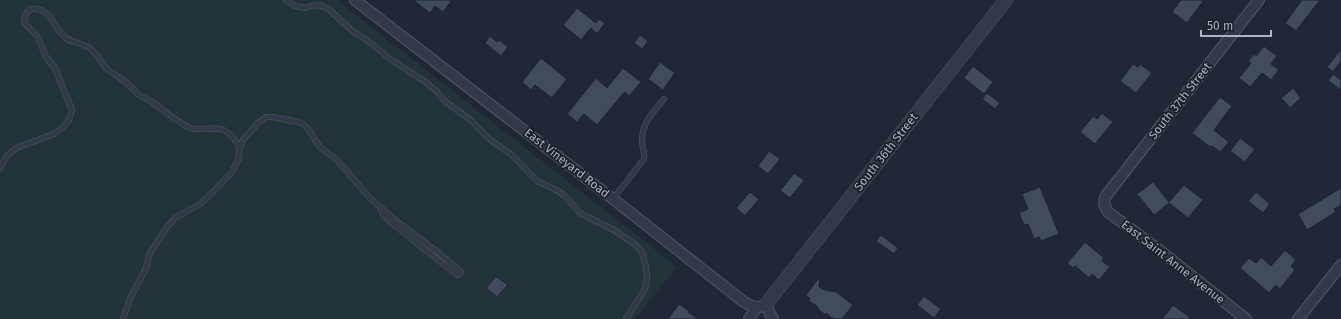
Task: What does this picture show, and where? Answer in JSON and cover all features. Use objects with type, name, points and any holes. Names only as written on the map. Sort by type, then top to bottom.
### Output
[{"type":"street","name":"East Vineyard Road","points":[[355,0],[614,199],[748,305],[762,305]]},
{"type":"street","name":"South 36th Street","points":[[749,319],[762,305],[1006,0]]},
{"type":"street","name":"South 37th Street","points":[[1104,204],[1105,197],[1259,0]]},
{"type":"street","name":"East Saint Anne Avenue","points":[[1104,204],[1108,212],[1158,249],[1246,319]]},
{"type":"street","points":[[1298,319],[1341,264]]},
{"type":"street","points":[[762,305],[774,319]]},
{"type":"lane","points":[[285,0],[295,6],[304,8],[314,5],[323,6],[331,11],[350,29],[390,59],[427,83],[451,106],[472,121],[488,138],[513,156],[537,181],[558,191],[566,197],[580,213],[614,230],[636,245],[642,252],[648,280],[645,289],[626,319]]},
{"type":"lane","points":[[0,168],[6,157],[16,148],[54,134],[63,128],[70,120],[72,110],[58,73],[46,56],[38,37],[24,23],[25,15],[30,9],[37,8],[46,12],[66,38],[86,46],[93,51],[107,68],[128,84],[139,95],[151,101],[191,128],[199,130],[221,128],[228,132],[240,147]]},
{"type":"lane","points":[[614,199],[644,159],[642,136],[644,126],[664,99]]},
{"type":"lane","points":[[123,319],[130,299],[146,268],[150,252],[167,227],[175,218],[200,204],[232,172],[238,160],[240,147],[243,140],[258,123],[266,117],[273,116],[304,124],[320,147],[338,161],[351,174],[359,186],[379,206],[461,272],[458,275],[452,271],[393,224],[384,216],[379,206]]},
{"type":"shaded area","points":[[0,0],[337,0],[677,267],[635,319],[0,319]]},
{"type":"building","points":[[413,0],[452,0],[443,12],[435,6],[430,13]]},
{"type":"building","points":[[1181,0],[1204,0],[1187,23],[1172,12]]},
{"type":"building","points":[[1302,0],[1320,0],[1296,31],[1285,23]]},
{"type":"building","points":[[577,8],[596,23],[599,19],[605,23],[597,34],[591,28],[581,40],[563,25]]},
{"type":"building","points":[[640,35],[648,41],[642,49],[634,43]]},
{"type":"building","points":[[490,36],[497,42],[499,40],[508,47],[501,56],[485,43]]},
{"type":"building","points":[[1264,46],[1277,56],[1271,64],[1279,70],[1271,80],[1262,73],[1250,87],[1239,78],[1251,63],[1248,61],[1254,54],[1256,56]]},
{"type":"building","points":[[1341,49],[1341,61],[1333,72],[1327,67]]},
{"type":"building","points":[[541,58],[567,79],[552,98],[535,85],[531,90],[522,82]]},
{"type":"building","points":[[660,62],[675,73],[663,90],[648,79]]},
{"type":"building","points":[[1133,64],[1138,67],[1140,64],[1152,73],[1136,93],[1120,81]]},
{"type":"building","points":[[973,66],[993,82],[984,94],[964,78]]},
{"type":"building","points":[[623,68],[641,82],[629,96],[625,92],[597,125],[584,114],[577,122],[567,114],[596,78],[607,88]]},
{"type":"building","points":[[1333,74],[1341,80],[1341,90],[1328,81]]},
{"type":"building","points":[[1293,88],[1301,98],[1290,108],[1281,98]]},
{"type":"building","points":[[987,93],[1000,103],[995,109],[982,99]]},
{"type":"building","points":[[1220,97],[1232,106],[1214,130],[1229,142],[1220,152],[1212,146],[1210,147],[1192,133]]},
{"type":"building","points":[[1102,113],[1113,122],[1095,144],[1080,132],[1093,116],[1097,119]]},
{"type":"building","points":[[1240,138],[1255,149],[1245,162],[1230,151]]},
{"type":"building","points":[[769,151],[780,159],[768,174],[758,166]]},
{"type":"building","points":[[794,173],[804,180],[790,198],[780,191]]},
{"type":"building","points":[[1153,182],[1169,202],[1184,185],[1203,200],[1188,218],[1169,203],[1154,215],[1137,194]]},
{"type":"building","points":[[1040,187],[1059,234],[1041,241],[1039,237],[1034,239],[1028,224],[1024,225],[1019,213],[1028,209],[1022,194]]},
{"type":"building","points":[[1341,188],[1341,205],[1334,209],[1336,212],[1307,230],[1298,214]]},
{"type":"building","points":[[750,192],[759,199],[745,216],[736,208]]},
{"type":"building","points":[[1256,192],[1270,204],[1263,213],[1248,201]]},
{"type":"building","points":[[881,235],[898,248],[894,254],[876,241]]},
{"type":"building","points":[[1085,242],[1104,258],[1102,261],[1110,267],[1099,280],[1092,274],[1089,278],[1075,266],[1073,268],[1067,263]]},
{"type":"building","points":[[1285,250],[1296,260],[1291,266],[1295,270],[1280,289],[1276,285],[1269,293],[1240,268],[1249,258],[1256,263],[1261,257],[1271,266]]},
{"type":"building","points":[[496,276],[508,285],[497,297],[486,288]]},
{"type":"building","points":[[820,276],[819,287],[836,292],[853,305],[842,319],[833,319],[826,313],[825,315],[817,308],[818,307],[809,301],[810,299],[806,295]]},
{"type":"building","points":[[924,296],[941,309],[934,318],[917,305]]},
{"type":"building","points":[[679,304],[689,311],[688,312],[698,319],[668,319]]},
{"type":"building","points":[[1173,305],[1192,319],[1162,319]]}]
